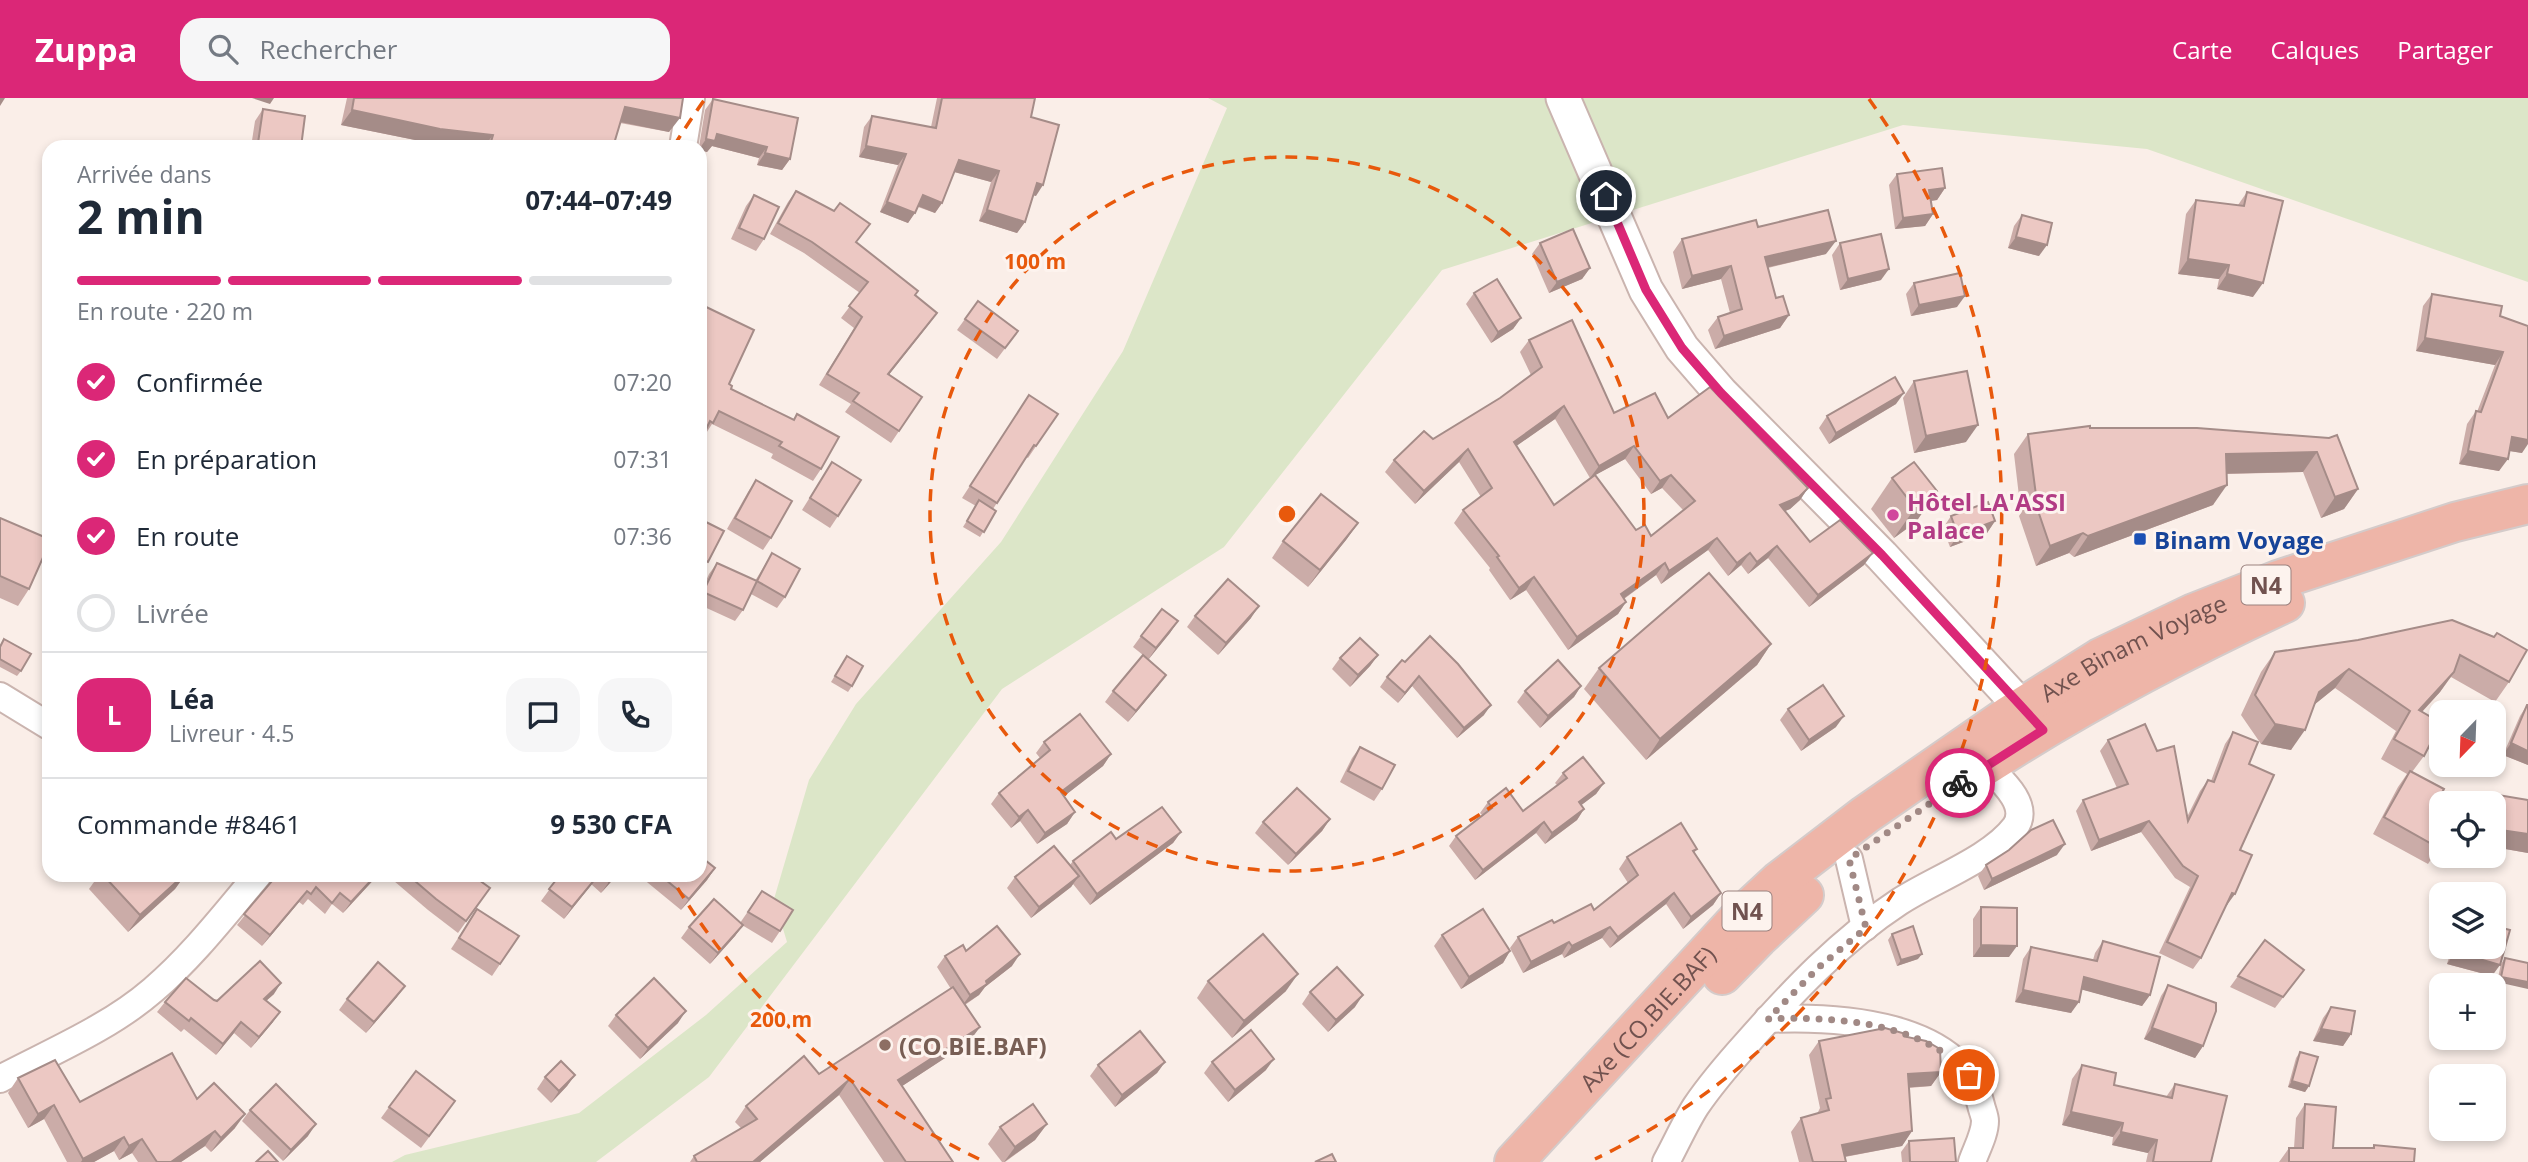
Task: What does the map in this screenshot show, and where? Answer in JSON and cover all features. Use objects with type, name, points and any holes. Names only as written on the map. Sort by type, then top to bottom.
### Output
[{"type":"highway","name":"Axe Binam Voyage","points":[[2033,719],[2287,602],[2462,544],[2527,515]]},
{"type":"highway","name":"Axe (CO.BIE.BAF)","points":[[1550,1162],[1758,938],[1796,902],[1849,859],[1986,765],[2033,719]]},
{"type":"highway","name":"Axe (CO.BIE.BAF)","points":[[1514,1162],[1739,918],[1779,881],[1865,815],[2033,719]]},
{"type":"street","points":[[683,140],[691,98]]},
{"type":"street","points":[[1563,98],[1646,290],[1682,348],[1721,393],[1882,555],[2033,719]]},
{"type":"street","points":[[0,696],[42,722]]},
{"type":"street","points":[[1666,1162],[1696,1106],[1768,1019],[1819,967],[1899,902],[1995,846],[2015,827],[2019,813],[2015,800],[2009,789],[1986,765]]},
{"type":"street","points":[[1849,859],[1866,928]]},
{"type":"street","points":[[0,1079],[92,1031],[153,990],[185,959],[251,882]]},
{"type":"street","points":[[1768,1019],[1848,1021],[1902,1034],[1942,1050],[1969,1075],[1979,1096],[1985,1122],[1972,1162]]},
{"type":"green space","points":[[1208,98],[2528,98],[2528,282],[2147,149],[1903,125],[1442,270],[1224,547],[1002,689],[709,1077],[596,1162],[392,1162],[405,1155],[579,1113],[706,1015],[787,942],[774,899],[809,780],[856,704],[1001,542],[1123,351],[1227,108]]},
{"type":"building","points":[[354,98],[683,98],[680,118],[625,107],[615,140],[492,140],[493,135],[440,129],[352,110]]},
{"type":"building","points":[[942,98],[1035,98],[1031,117],[1059,125],[1043,185],[1037,183],[1025,222],[987,210],[999,171],[959,160],[942,203],[923,195],[915,213],[887,202],[906,154],[866,146],[872,116],[936,128]]},
{"type":"building","points":[[713,99],[798,118],[790,159],[765,153],[767,147],[717,134],[715,141],[706,139]]},
{"type":"building","points":[[263,109],[305,116],[302,140],[258,140]]},
{"type":"building","points":[[1942,168],[1945,188],[1929,190],[1933,214],[1903,218],[1897,174]]},
{"type":"building","points":[[796,191],[834,211],[840,203],[870,224],[856,242],[918,291],[915,295],[937,313],[888,374],[922,397],[899,431],[853,401],[859,393],[827,374],[862,317],[849,306],[868,282],[812,242],[778,223]]},
{"type":"building","points":[[2247,192],[2283,201],[2263,283],[2227,274],[2229,265],[2188,259],[2196,200],[2244,206]]},
{"type":"building","points":[[754,195],[779,207],[764,239],[739,228]]},
{"type":"building","points":[[1828,210],[1836,241],[1765,257],[1776,298],[1783,296],[1789,315],[1724,336],[1718,317],[1742,309],[1731,266],[1692,276],[1682,239],[1756,220],[1758,227]]},
{"type":"building","points":[[2022,215],[2052,223],[2047,245],[2016,237]]},
{"type":"building","points":[[1573,229],[1590,268],[1557,282],[1540,243]]},
{"type":"building","points":[[1881,234],[1889,269],[1848,279],[1840,243]]},
{"type":"building","points":[[1960,273],[1965,296],[1919,305],[1914,283]]},
{"type":"building","points":[[1497,279],[1521,318],[1498,332],[1474,293]]},
{"type":"building","points":[[2432,294],[2502,306],[2500,316],[2528,326],[2528,440],[2512,437],[2508,459],[2468,451],[2476,411],[2481,412],[2503,352],[2425,338]]},
{"type":"building","points":[[978,301],[1018,331],[1005,348],[965,319]]},
{"type":"building","points":[[707,307],[754,330],[729,384],[731,389],[794,420],[797,414],[839,437],[821,469],[779,446],[782,442],[719,411],[713,423],[710,421],[707,427]]},
{"type":"building","points":[[1572,320],[1614,413],[1655,393],[1668,418],[1710,387],[1808,488],[1799,497],[1780,505],[1810,542],[1840,520],[1873,553],[1818,595],[1777,546],[1757,562],[1750,553],[1737,563],[1717,538],[1669,571],[1665,563],[1621,594],[1626,602],[1577,637],[1534,577],[1519,588],[1497,557],[1499,556],[1463,510],[1492,488],[1468,449],[1424,491],[1394,460],[1424,431],[1433,439],[1500,398],[1542,367],[1529,340]],"holes":[[[1564,406],[1599,466],[1634,446],[1660,481],[1671,475],[1695,501],[1651,536],[1645,525],[1636,530],[1595,475],[1554,505],[1514,442]]]},
{"type":"building","points":[[1967,371],[1978,425],[1926,436],[1914,381]]},
{"type":"building","points":[[1895,377],[1904,393],[1836,433],[1827,416]]},
{"type":"building","points":[[1029,395],[1058,414],[1036,446],[1034,445],[997,503],[970,486]]},
{"type":"building","points":[[2090,426],[2197,428],[2329,438],[2337,435],[2358,489],[2335,497],[2317,452],[2226,454],[2227,485],[2088,536],[2083,533],[2050,546],[2033,496],[2036,495],[2028,434]]},
{"type":"building","points":[[832,462],[861,480],[838,516],[810,498]]},
{"type":"building","points":[[1914,462],[1937,491],[1915,508],[1892,478]]},
{"type":"building","points":[[756,480],[792,501],[771,538],[735,518]]},
{"type":"building","points":[[1321,494],[1358,523],[1320,570],[1283,541]]},
{"type":"building","points":[[979,500],[996,511],[984,532],[967,521]]},
{"type":"building","points":[[1988,502],[1995,521],[1958,535],[1951,516]]},
{"type":"building","points":[[0,518],[42,536],[42,560],[29,589],[0,576]]},
{"type":"building","points":[[707,522],[724,531],[707,562]]},
{"type":"building","points":[[772,553],[800,569],[785,597],[757,581]]},
{"type":"building","points":[[717,563],[757,581],[743,610],[707,594],[707,584]]},
{"type":"building","points":[[1709,573],[1771,644],[1660,739],[1599,668]]},
{"type":"building","points":[[1228,579],[1259,606],[1226,643],[1195,616]]},
{"type":"building","points":[[1162,609],[1178,621],[1156,648],[1141,636]]},
{"type":"building","points":[[2452,620],[2494,637],[2497,633],[2527,650],[2509,682],[2460,655],[2454,672],[2419,710],[2429,716],[2429,746],[2424,756],[2394,739],[2410,711],[2349,669],[2319,692],[2305,730],[2275,724],[2255,695],[2275,652],[2358,640]]},
{"type":"building","points":[[1430,636],[1458,664],[1491,705],[1464,728],[1419,676],[1405,693],[1387,677]]},
{"type":"building","points":[[1360,638],[1378,655],[1358,675],[1340,658]]},
{"type":"building","points":[[4,639],[31,654],[21,671],[0,659],[0,647]]},
{"type":"building","points":[[1143,655],[1166,675],[1136,711],[1113,691]]},
{"type":"building","points":[[847,656],[863,666],[852,686],[835,676]]},
{"type":"building","points":[[1558,660],[1581,686],[1548,716],[1525,691]]},
{"type":"building","points":[[1823,685],[1844,716],[1809,740],[1788,709]]},
{"type":"building","points":[[2528,705],[2528,751],[2511,743]]},
{"type":"building","points":[[1080,714],[1111,754],[1061,792],[1075,812],[1045,833],[1028,810],[1019,817],[999,793],[1050,750],[1044,742]]},
{"type":"building","points":[[2145,724],[2157,751],[2174,746],[2188,821],[2208,780],[2214,782],[2233,732],[2258,742],[2249,764],[2274,775],[2240,850],[2252,855],[2201,958],[2167,942],[2198,876],[2183,866],[2149,821],[2099,840],[2083,800],[2128,784],[2108,740]]},
{"type":"building","points":[[1360,747],[1395,765],[1382,789],[1348,771]]},
{"type":"building","points":[[1583,757],[1604,783],[1579,802],[1584,809],[1552,833],[1544,822],[1483,870],[1456,836],[1492,808],[1488,802],[1506,788],[1523,811],[1567,778],[1563,773]]},
{"type":"building","points":[[2410,771],[2444,789],[2429,791],[2429,842],[2384,817]]},
{"type":"building","points":[[1297,788],[1330,819],[1296,854],[1263,822]]},
{"type":"building","points":[[2506,796],[2528,800],[2528,834],[2506,831]]},
{"type":"building","points":[[1162,807],[1181,832],[1097,894],[1073,861],[1111,832],[1116,839]]},
{"type":"building","points":[[2053,820],[2065,844],[1992,879],[1986,865],[2009,850],[2031,830]]},
{"type":"building","points":[[1681,823],[1697,849],[1693,851],[1721,893],[1691,917],[1674,893],[1618,937],[1610,927],[1572,946],[1569,942],[1531,962],[1518,937],[1591,904],[1594,910],[1638,875],[1627,857]]},
{"type":"building","points":[[1054,846],[1079,876],[1039,907],[1015,877]]},
{"type":"building","points":[[707,862],[715,868],[707,878]]},
{"type":"building","points":[[109,882],[176,882],[140,915]]},
{"type":"building","points":[[271,882],[370,882],[351,902],[340,893],[332,903],[316,887],[311,894],[307,891],[270,935],[244,914]]},
{"type":"building","points":[[416,882],[482,882],[490,888],[466,921]]},
{"type":"building","points":[[554,882],[593,882],[572,907],[549,889]]},
{"type":"building","points":[[668,882],[703,882],[689,899]]},
{"type":"building","points":[[762,891],[793,910],[780,931],[748,912]]},
{"type":"building","points":[[714,899],[743,925],[718,953],[689,927]]},
{"type":"building","points":[[1981,907],[2017,908],[2017,946],[1981,945]]},
{"type":"building","points":[[477,909],[519,936],[500,964],[459,938]]},
{"type":"building","points":[[1483,909],[1510,951],[1469,977],[1442,935]]},
{"type":"building","points":[[997,926],[1020,954],[986,981],[987,984],[970,995],[945,956],[963,945],[966,951]]},
{"type":"building","points":[[1913,926],[1922,954],[1901,960],[1892,934]]},
{"type":"building","points":[[1263,934],[1298,974],[1244,1021],[1208,981]]},
{"type":"building","points":[[2265,940],[2304,970],[2283,997],[2238,976]]},
{"type":"building","points":[[2103,941],[2160,957],[2150,995],[2084,977],[2079,1002],[2023,990],[2031,947],[2097,961]]},
{"type":"building","points":[[2506,958],[2528,963],[2528,982],[2506,978],[2506,973],[2502,973]]},
{"type":"building","points":[[2479,959],[2502,959],[2500,965]]},
{"type":"building","points":[[260,961],[281,983],[264,999],[280,1012],[259,1037],[241,1022],[223,1044],[191,1018],[189,1021],[165,1002],[186,978],[217,1001]]},
{"type":"building","points":[[378,962],[405,986],[374,1022],[347,999]]},
{"type":"building","points":[[1337,967],[1363,995],[1336,1020],[1310,992]]},
{"type":"building","points":[[654,978],[686,1011],[648,1048],[616,1015]]},
{"type":"building","points":[[2168,985],[2216,1003],[2216,1011],[2203,1046],[2152,1028]]},
{"type":"building","points":[[953,987],[980,1027],[898,1080],[953,1162],[906,1162],[850,1079],[753,1162],[697,1162],[694,1156],[757,1119],[746,1106],[804,1056],[819,1074]]},
{"type":"building","points":[[2331,1007],[2355,1011],[2351,1034],[2321,1029]]},
{"type":"building","points":[[1885,1028],[1926,1041],[1940,1049],[1941,1072],[1908,1074],[1912,1131],[1842,1145],[1846,1162],[1813,1162],[1801,1118],[1829,1110],[1826,1099],[1831,1098],[1819,1041]]},
{"type":"building","points":[[1251,1030],[1274,1059],[1235,1090],[1212,1062]]},
{"type":"building","points":[[1140,1031],[1165,1062],[1122,1095],[1098,1065]]},
{"type":"building","points":[[2300,1052],[2318,1057],[2309,1086],[2292,1081]]},
{"type":"building","points":[[172,1053],[197,1099],[214,1083],[245,1114],[221,1138],[215,1131],[171,1162],[157,1162],[142,1139],[129,1146],[124,1137],[83,1159],[54,1105],[38,1114],[18,1078],[55,1060],[80,1102]]},
{"type":"building","points":[[561,1061],[575,1075],[559,1091],[545,1077]]},
{"type":"building","points":[[2082,1065],[2116,1073],[2114,1085],[2172,1098],[2175,1084],[2227,1096],[2211,1162],[2153,1162],[2157,1140],[2121,1132],[2123,1123],[2071,1112]]},
{"type":"building","points":[[416,1071],[455,1101],[429,1136],[389,1107]]},
{"type":"building","points":[[276,1084],[316,1124],[291,1150],[250,1110]]},
{"type":"building","points":[[1033,1104],[1047,1124],[1015,1147],[1000,1127]]},
{"type":"building","points":[[2305,1104],[2336,1107],[2333,1148],[2374,1148],[2374,1145],[2415,1149],[2414,1162],[2289,1162],[2289,1148],[2303,1148]]},
{"type":"building","points":[[1954,1138],[1956,1162],[1910,1162],[1909,1141]]},
{"type":"building","points":[[268,1151],[278,1162],[256,1162]]},
{"type":"building","points":[[1332,1154],[1336,1162],[1315,1162]]},
{"type":"way so far","points":[[1960,783],[1849,859],[1866,928],[1819,967],[1768,1019],[1837,1019],[1870,1025],[1942,1050],[1969,1075]]},
{"type":"place","name":"Hôtel LA'ASSI Palace","points":[[1893,515]]},
{"type":"place","name":"Binam Voyage","points":[[2140,539]]},
{"type":"place","name":"(CO.BIE.BAF)","points":[[885,1045]]},
{"type":"route","points":[[1606,196],[1646,290],[1682,348],[1721,393],[1882,555],[2043,730],[1960,783]]}]
